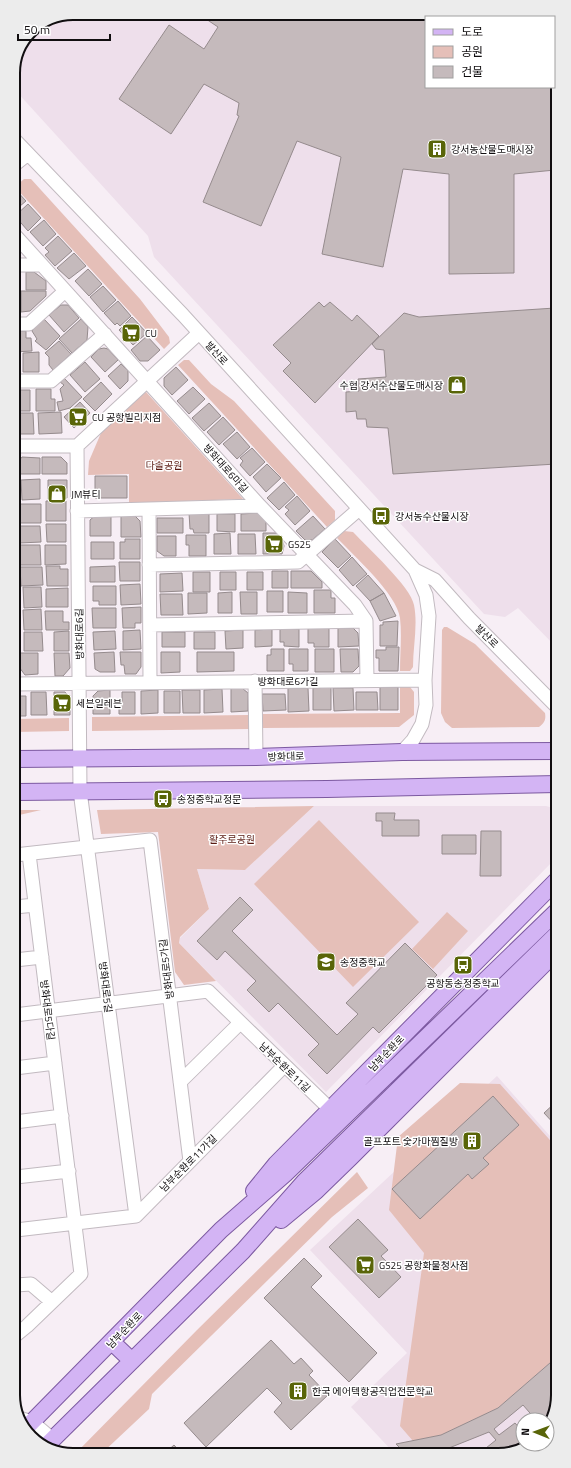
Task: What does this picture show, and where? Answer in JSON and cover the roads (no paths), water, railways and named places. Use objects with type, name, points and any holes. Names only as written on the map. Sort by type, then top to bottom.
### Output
[{"type":"main road","name":"방화대로","points":[[20,759],[256,757],[402,752],[551,751]]},
{"type":"main road","points":[[20,792],[327,789],[551,784]]},
{"type":"main road","name":"남부순환로","points":[[27,1422],[112,1342],[221,1230],[276,1164],[551,886]]},
{"type":"main road","name":"남부순환로","points":[[221,1230],[285,1174],[551,916]]},
{"type":"main road","points":[[49,1443],[243,1251],[304,1182],[551,940]]},
{"type":"main road","points":[[243,1251],[316,1191],[551,957]]},
{"type":"main road","points":[[112,1342],[132,1361]]},
{"type":"street","name":"발산로","points":[[20,145],[199,333],[415,570],[426,595],[429,616],[425,680],[426,705],[422,724],[413,740],[402,752]]},
{"type":"street","points":[[20,160],[28,154]]},
{"type":"street","name":"방화대로6마길","points":[[20,241],[40,265],[148,380],[260,506],[344,591],[366,621]]},
{"type":"street","points":[[20,265],[40,265]]},
{"type":"street","points":[[20,324],[29,324],[65,290]]},
{"type":"street","points":[[20,446],[77,446],[199,333]]},
{"type":"street","points":[[20,381],[50,381],[105,334]]},
{"type":"street","name":"방화대로6길","points":[[77,446],[79,758]]},
{"type":"street","points":[[77,511],[260,506]]},
{"type":"street","points":[[149,509],[150,682]]},
{"type":"street","points":[[149,565],[298,562],[359,509]]},
{"type":"street","name":"발산로","points":[[415,570],[435,580],[469,618],[551,701]]},
{"type":"street","points":[[150,625],[366,621],[367,680]]},
{"type":"street","name":"방화대로6가길","points":[[20,684],[425,680]]},
{"type":"street","points":[[255,681],[256,757]]},
{"type":"street","name":"방화대로5길","points":[[79,758],[80,791],[136,1216]]},
{"type":"street","name":"방화대로5가길","points":[[88,847],[150,840],[190,1161]]},
{"type":"street","points":[[20,855],[88,847]]},
{"type":"street","name":"방화대로5다길","points":[[29,854],[75,1223]]},
{"type":"street","points":[[20,906],[35,905]]},
{"type":"street","points":[[20,959],[42,957]]},
{"type":"street","name":"남부순환로11길","points":[[20,1014],[208,991],[331,1110]]},
{"type":"street","points":[[180,1082],[240,1023]]},
{"type":"street","points":[[20,1067],[55,1063]]},
{"type":"street","name":"남부순환로11가길","points":[[136,1216],[284,1066]]},
{"type":"street","points":[[20,1121],[62,1116]]},
{"type":"street","points":[[20,1177],[68,1171]]},
{"type":"street","points":[[20,1230],[136,1216]]},
{"type":"street","points":[[20,1330],[81,1274],[75,1223]]},
{"type":"street","points":[[20,1285],[31,1284],[52,1302]]},
{"type":"street","points":[[34,1430],[46,1440]]},
{"type":"place","name":"강서농산물도매시장","points":[[437,149]]},
{"type":"place","name":"CU","points":[[131,333]]},
{"type":"place","name":"수협 강서수산물도매시장","points":[[457,385]]},
{"type":"place","name":"CU 공항빌리지점","points":[[78,417]]},
{"type":"place","name":"JM뷰티","points":[[57,494]]},
{"type":"place","name":"강서농수산물시장","points":[[381,516]]},
{"type":"place","name":"GS25","points":[[274,544]]},
{"type":"place","name":"세븐일레븐","points":[[62,703]]},
{"type":"place","name":"송정중학교정문","points":[[163,799]]},
{"type":"place","name":"송정중학교","points":[[326,962]]},
{"type":"place","name":"공항동송정중학교","points":[[463,965]]},
{"type":"place","name":"골프포트 숯가마찜질방","points":[[472,1141]]},
{"type":"place","name":"GS25 공항화물청사점","points":[[365,1265]]},
{"type":"place","name":"한국 에어텍항공직업전문학교","points":[[298,1391]]},
{"type":"park label","name":"다솔공원","points":[[164,465]]},
{"type":"park label","name":"활주로공원","points":[[232,839]]}]
